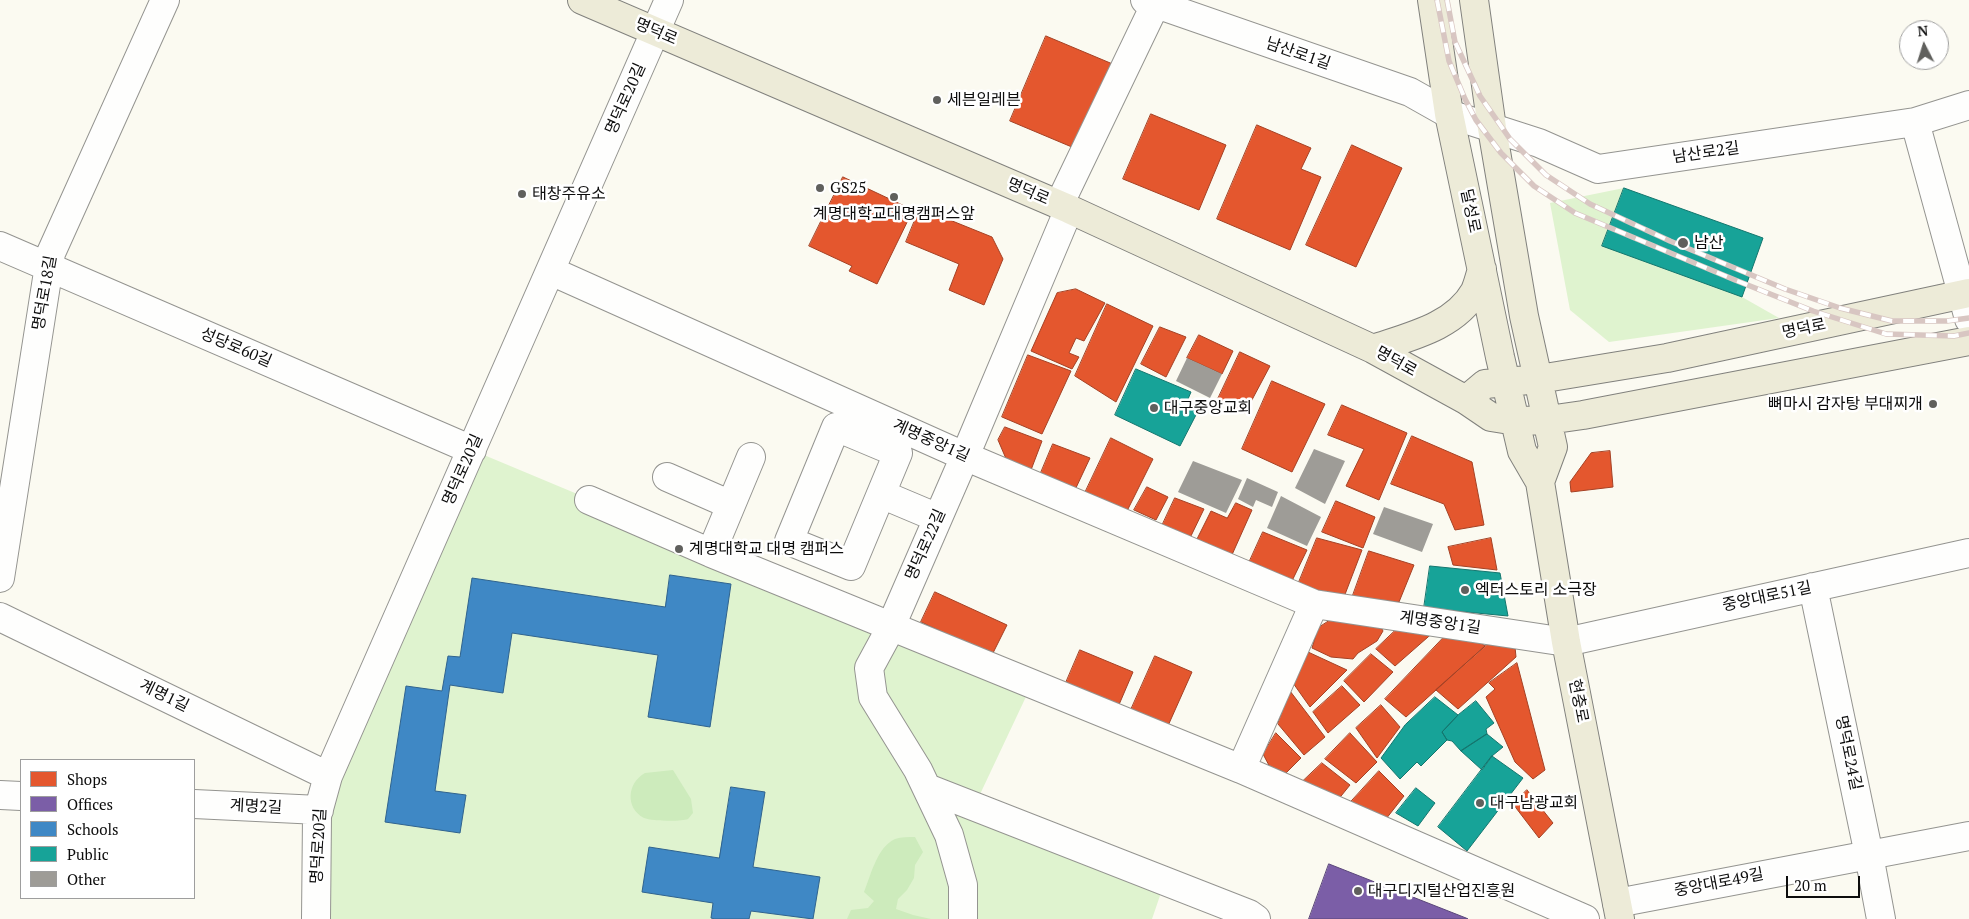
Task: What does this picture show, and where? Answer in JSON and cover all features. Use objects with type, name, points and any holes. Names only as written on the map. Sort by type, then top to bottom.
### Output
[{"type":"main road","name":"명덕로","points":[[582,0],[1064,207],[1373,349],[1466,400],[1491,417],[1516,421],[1548,420],[1593,413],[1969,341]]},
{"type":"main road","name":"달성로","points":[[1432,0],[1449,114],[1516,421]]},
{"type":"main road","name":"현충로","points":[[1474,0],[1492,128],[1524,316],[1553,447],[1540,482]]},
{"type":"main road","points":[[1373,349],[1421,333],[1445,320],[1464,305],[1475,291],[1482,269]]},
{"type":"main road","name":"명덕로","points":[[1466,400],[1486,384],[1539,379],[1667,358],[1967,302]]},
{"type":"main road","name":"현충로","points":[[1516,421],[1522,451],[1540,482],[1566,642],[1619,911]]},
{"type":"street","name":"명덕로18길","points":[[0,578],[51,253],[164,0]]},
{"type":"street","name":"명덕로20길","points":[[316,919],[317,816],[328,776],[669,0]]},
{"type":"street","name":"남산로1길","points":[[1150,2],[1410,92],[1449,114]]},
{"type":"street","name":"명덕로22길","points":[[963,919],[963,885],[949,835],[918,770],[873,697],[869,668],[889,630],[965,456],[1064,207],[1150,2]]},
{"type":"street","name":"남산로2길","points":[[1449,114],[1539,143],[1598,169],[1914,122],[1969,105]]},
{"type":"street","points":[[1914,122],[1967,302]]},
{"type":"street","name":"성당로60길","points":[[0,246],[472,450]]},
{"type":"street","name":"계명중앙1길","points":[[551,271],[965,456],[1314,604],[1566,642]]},
{"type":"street","points":[[836,427],[898,453],[880,494],[851,566],[789,541],[836,427]]},
{"type":"street","points":[[711,553],[751,457]]},
{"type":"street","points":[[667,477],[731,505]]},
{"type":"street","points":[[880,494],[938,518]]},
{"type":"street","points":[[589,500],[889,630],[1241,769],[1585,919]]},
{"type":"street","name":"중앙대로51길","points":[[1566,642],[1969,553]]},
{"type":"street","name":"명덕로24길","points":[[1814,587],[1881,919]]},
{"type":"street","points":[[1241,769],[1314,604]]},
{"type":"street","name":"계명1길","points":[[0,616],[328,776]]},
{"type":"street","points":[[927,788],[1241,911],[1256,919]]},
{"type":"street","points":[[0,795],[20,796]]},
{"type":"street","name":"계명2길","points":[[195,804],[319,810]]},
{"type":"street","name":"중앙대로49길","points":[[1619,911],[1869,855],[1969,836]]},
{"type":"green space","points":[[1624,188],[1763,238],[1742,297],[1779,318],[1609,342],[1570,310],[1550,203]]},
{"type":"green space","name":"계명대학교 대명 캠퍼스","points":[[472,450],[1032,684],[974,807],[1165,881],[1152,919],[316,919],[319,810]]},
{"type":"green space","points":[[673,770],[691,799],[693,813],[688,819],[679,821],[648,819],[638,814],[631,802],[631,795],[632,789],[639,777],[645,773]]},
{"type":"green space","points":[[915,837],[923,852],[915,865],[914,878],[907,890],[898,899],[896,909],[931,919],[847,919],[851,910],[868,908],[874,901],[864,892],[875,862],[884,848],[895,839]]},
{"type":"building: Shops","points":[[1046,36],[1115,65],[1079,150],[1010,121]]},
{"type":"building: Shops","points":[[1151,114],[1226,145],[1199,210],[1123,179]]},
{"type":"building: Shops","points":[[1257,125],[1311,148],[1301,169],[1321,177],[1290,250],[1217,219]]},
{"type":"building: Shops","points":[[1352,145],[1402,168],[1356,267],[1306,245]]},
{"type":"building: Shops","points":[[843,177],[913,210],[877,284],[849,271],[852,266],[809,246]]},
{"type":"building: Shops","points":[[920,208],[992,237],[1003,259],[984,305],[949,290],[959,264],[906,242]]},
{"type":"building: Shops","points":[[1076,289],[1105,303],[1084,341],[1076,338],[1069,353],[1079,357],[1072,369],[1031,351],[1057,293]]},
{"type":"building: Shops","points":[[1107,304],[1153,326],[1116,402],[1075,376]]},
{"type":"building: Shops","points":[[1160,327],[1186,337],[1166,377],[1141,364]]},
{"type":"building: Shops","points":[[1199,335],[1233,351],[1222,374],[1187,358]]},
{"type":"building: Shops","points":[[1240,352],[1270,366],[1245,413],[1217,401]]},
{"type":"building: Shops","points":[[1028,355],[1071,371],[1042,434],[1002,417]]},
{"type":"building: Shops","points":[[1272,381],[1325,404],[1292,472],[1242,449]]},
{"type":"building: Shops","points":[[1342,405],[1407,433],[1379,500],[1346,486],[1364,449],[1328,435]]},
{"type":"building: Shops","points":[[1005,427],[1042,441],[1031,470],[1007,461],[998,440]]},
{"type":"building: Shops","points":[[1412,436],[1472,462],[1484,525],[1455,530],[1444,504],[1391,484]]},
{"type":"building: Shops","points":[[1111,438],[1153,459],[1125,515],[1084,495]]},
{"type":"building: Shops","points":[[1053,444],[1090,458],[1074,492],[1040,475]]},
{"type":"building: Shops","points":[[1610,451],[1613,487],[1571,492],[1570,482],[1591,453]]},
{"type":"building: Shops","points":[[1147,487],[1168,497],[1156,520],[1134,510]]},
{"type":"building: Shops","points":[[1175,498],[1204,509],[1189,540],[1161,528]]},
{"type":"building: Shops","points":[[1336,501],[1375,517],[1363,548],[1322,532]]},
{"type":"building: Shops","points":[[1236,503],[1252,510],[1231,557],[1196,541],[1211,511],[1227,518]]},
{"type":"building: Shops","points":[[1263,532],[1307,550],[1291,583],[1248,565]]},
{"type":"building: Shops","points":[[1317,538],[1362,550],[1344,597],[1297,587]]},
{"type":"building: Shops","points":[[1491,538],[1497,570],[1453,565],[1448,547]]},
{"type":"building: Shops","points":[[1369,551],[1414,565],[1399,602],[1352,598]]},
{"type":"building: Shops","points":[[935,592],[1007,625],[992,655],[921,622]]},
{"type":"building: Shops","points":[[1335,617],[1380,625],[1383,631],[1377,641],[1358,653],[1353,659],[1331,657],[1312,648],[1318,628]]},
{"type":"building: Shops","points":[[1400,626],[1436,630],[1395,666],[1376,649]]},
{"type":"building: Shops","points":[[1446,635],[1477,640],[1485,646],[1406,717],[1385,699]]},
{"type":"building: Shops","points":[[1497,636],[1514,637],[1516,657],[1458,709],[1436,690]]},
{"type":"building: Shops","points":[[1080,650],[1133,672],[1118,707],[1065,685]]},
{"type":"building: Shops","points":[[1308,652],[1347,670],[1310,707],[1293,683]]},
{"type":"building: Shops","points":[[1371,654],[1393,672],[1364,702],[1344,681]]},
{"type":"building: Shops","points":[[1155,656],[1192,672],[1167,728],[1130,712]]},
{"type":"building: Shops","points":[[1517,663],[1545,770],[1533,779],[1515,762],[1486,697],[1495,689],[1489,683]]},
{"type":"building: Shops","points":[[1342,686],[1360,705],[1328,733],[1313,712]]},
{"type":"building: Shops","points":[[1290,691],[1325,737],[1304,755],[1278,724]]},
{"type":"building: Shops","points":[[1381,705],[1400,727],[1377,758],[1356,728]]},
{"type":"building: Shops","points":[[1276,733],[1301,758],[1284,775],[1272,771],[1263,754]]},
{"type":"building: Shops","points":[[1350,733],[1377,762],[1356,783],[1325,759]]},
{"type":"building: Shops","points":[[1322,763],[1350,785],[1337,801],[1300,784]]},
{"type":"building: Shops","points":[[1379,771],[1404,796],[1382,824],[1348,805]]},
{"type":"building: Shops","points":[[1527,790],[1553,823],[1539,838],[1513,804]]},
{"type":"building: Offices","name":"대구디지털산업진흥원","points":[[1329,864],[1466,918],[1468,919],[1309,919]]},
{"type":"building: Schools","points":[[670,575],[731,584],[710,727],[648,717],[658,655],[512,633],[503,693],[450,685],[435,791],[466,795],[460,833],[385,822],[406,686],[442,691],[448,656],[460,657],[472,578],[665,607]]},
{"type":"building: Schools","points":[[731,787],[765,792],[753,867],[820,877],[813,919],[751,911],[749,919],[715,919],[711,918],[713,903],[642,892],[649,847],[719,858]]},
{"type":"building: Public","points":[[1624,188],[1763,238],[1742,297],[1602,246]]},
{"type":"building: Public","name":"대구중앙교회","points":[[1136,369],[1191,392],[1185,406],[1198,411],[1180,446],[1115,415]]},
{"type":"building: Public","name":"엑터스토리 소극장","points":[[1430,566],[1500,573],[1508,616],[1424,608]]},
{"type":"building: Public","points":[[1435,697],[1458,715],[1442,732],[1447,740],[1421,766],[1417,762],[1400,779],[1381,758],[1405,725]]},
{"type":"building: Public","points":[[1476,701],[1494,723],[1486,729],[1487,734],[1461,751],[1452,741],[1447,740],[1442,732],[1458,715]]},
{"type":"building: Public","points":[[1487,734],[1503,747],[1492,756],[1482,770],[1461,751]]},
{"type":"building: Public","name":"대구남광교회","points":[[1492,756],[1523,778],[1467,851],[1438,827]]},
{"type":"building: Public","points":[[1416,788],[1435,803],[1418,826],[1396,813]]},
{"type":"building: Other","points":[[1187,358],[1222,374],[1210,398],[1176,381]]},
{"type":"building: Other","points":[[1314,449],[1345,461],[1325,504],[1295,488]]},
{"type":"building: Other","points":[[1193,461],[1242,480],[1226,513],[1178,492]]},
{"type":"building: Other","points":[[1247,478],[1278,492],[1272,507],[1256,500],[1253,507],[1238,499]]},
{"type":"building: Other","points":[[1281,496],[1321,517],[1307,546],[1267,528]]},
{"type":"building: Other","points":[[1384,507],[1433,524],[1422,552],[1373,534]]},
{"type":"railway","points":[[1437,0],[1449,61],[1476,120],[1501,153],[1534,186],[1575,213],[1813,311],[1886,334],[1954,336],[1969,333]]},
{"type":"railway","points":[[1447,0],[1455,42],[1480,96],[1510,139],[1546,175],[1590,204],[1670,241],[1785,289],[1840,308],[1892,321],[1947,321],[1969,318]]},
{"type":"place","name":"세븐일레븐","points":[[937,100]]},
{"type":"place","name":"GS25","points":[[820,188]]},
{"type":"place","name":"태창주유소","points":[[522,194]]},
{"type":"place","name":"계명대학교대명캠퍼스앞","points":[[894,197]]},
{"type":"place","name":"남산","points":[[1683,243]]},
{"type":"place","name":"뼈마시 감자탕 부대찌개","points":[[1933,404]]},
{"type":"place","name":"대구중앙교회","points":[[1154,408]]},
{"type":"place","name":"계명대학교 대명 캠퍼스","points":[[679,549]]},
{"type":"place","name":"엑터스토리 소극장","points":[[1465,590]]},
{"type":"place","name":"대구남광교회","points":[[1480,803]]},
{"type":"place","name":"대구디지털산업진흥원","points":[[1358,891]]}]
